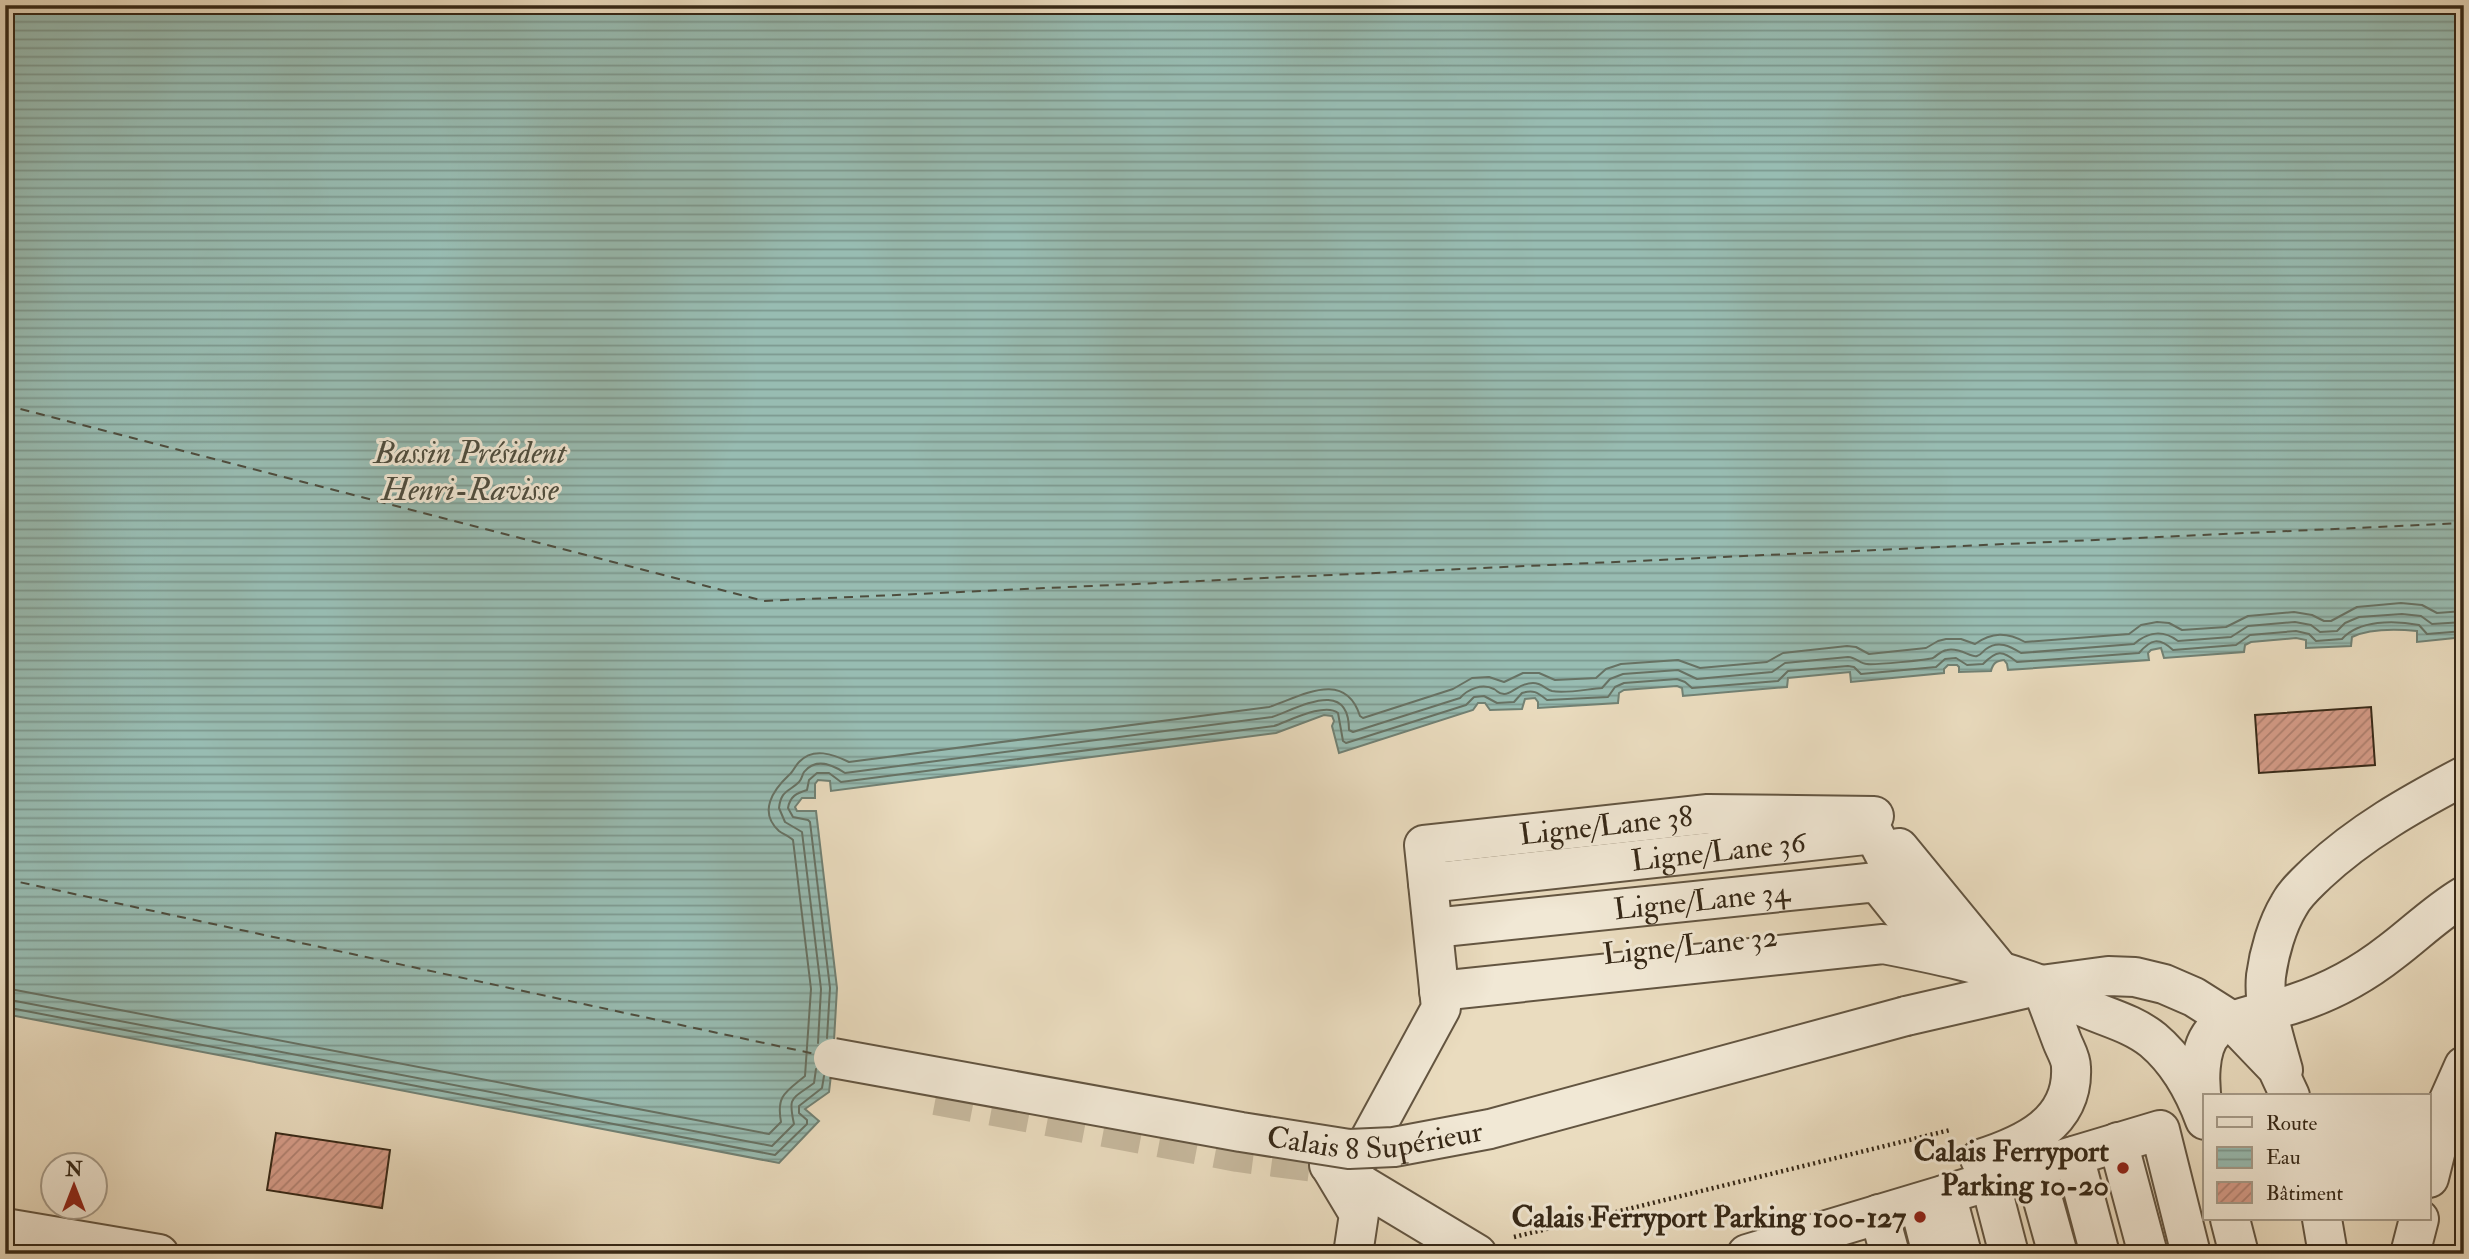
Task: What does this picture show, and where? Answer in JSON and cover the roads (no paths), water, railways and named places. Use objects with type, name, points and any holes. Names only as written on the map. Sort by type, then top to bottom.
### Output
[{"type":"lane","points":[[2289,1092],[2269,1011],[2266,976],[2279,926],[2289,905],[2302,887],[2352,843],[2406,807],[2464,776]]},
{"type":"lane","name":"Ligne/Lane 38","points":[[1431,917],[1708,814],[1874,816],[2000,971]]},
{"type":"lane","name":"Ligne/Lane 36","points":[[1431,917],[1874,834],[1936,954]]},
{"type":"lane","points":[[2203,1104],[2201,1087],[2205,1048],[2214,1031],[2232,1021],[2314,998],[2390,953],[2464,896]]},
{"type":"lane","points":[[1431,917],[1879,904],[1936,954]]},
{"type":"lane","points":[[1431,917],[1883,944],[1936,954],[2041,985],[2080,1006],[2134,1027],[2171,1057],[2184,1075],[2203,1116]]},
{"type":"lane","points":[[1329,1165],[1350,1163],[1361,1155],[1441,1008],[1431,917]]},
{"type":"lane","name":"Calais 8 Supérieur","points":[[833,1058],[1241,1132],[1349,1149],[1394,1147],[1490,1129],[1906,1016],[2041,985],[2108,976],[2135,977],[2164,984],[2194,997],[2232,1021],[2267,1056],[2289,1092]]},
{"type":"lane","points":[[2041,985],[2071,1065],[2069,1087],[2064,1102],[2044,1130],[2027,1142],[2006,1151],[1792,1218],[1759,1239],[1909,1209],[2191,1254]]},
{"type":"lane","points":[[2430,1174],[2448,1102],[2464,1066]]},
{"type":"lane","points":[[1329,1165],[1359,1214],[1353,1254]]},
{"type":"lane","points":[[1329,1165],[1477,1254]]},
{"type":"lane","points":[[1889,1254],[1909,1209]]},
{"type":"lane","points":[[1909,1209],[1911,1254]]},
{"type":"lane","points":[[1909,1209],[1933,1254]]},
{"type":"lane","points":[[1909,1209],[1962,1254]]},
{"type":"lane","points":[[1909,1209],[1988,1254]]},
{"type":"lane","points":[[1909,1209],[2009,1254]]},
{"type":"lane","points":[[1909,1209],[2032,1254]]},
{"type":"lane","points":[[1909,1209],[2058,1254]]},
{"type":"lane","points":[[1909,1209],[2080,1254]]},
{"type":"lane","points":[[1909,1209],[2101,1254]]},
{"type":"lane","points":[[1909,1209],[2123,1254]]},
{"type":"lane","points":[[1909,1209],[2148,1254]]},
{"type":"lane","points":[[1909,1209],[2170,1254]]},
{"type":"lane","points":[[2230,1220],[2239,1254]]},
{"type":"lane","points":[[2410,1254],[2419,1220]]},
{"type":"lane","points":[[5,1228],[159,1254]]},
{"type":"lane","points":[[5,1249],[36,1254]]},
{"type":"water","name":"Bassin Président Henri-Ravisse","points":[[5,5],[2464,5],[2464,637],[2417,642],[2417,631],[2384,630],[2352,637],[2351,646],[2306,648],[2306,640],[2296,638],[2251,642],[2245,645],[2244,652],[2164,658],[2161,648],[2148,653],[2149,660],[2008,670],[2004,660],[1995,663],[1991,671],[1959,672],[1957,665],[1948,665],[1944,673],[1851,682],[1850,672],[1788,678],[1787,687],[1683,696],[1682,688],[1677,686],[1624,690],[1619,693],[1618,703],[1538,708],[1535,698],[1525,699],[1522,709],[1490,710],[1485,703],[1478,703],[1473,710],[1339,753],[1332,726],[1334,721],[1332,716],[1324,715],[1276,733],[831,791],[830,781],[818,780],[815,784],[815,798],[802,798],[795,807],[797,811],[816,811],[837,988],[833,1058],[829,1092],[805,1109],[819,1121],[779,1163],[5,1014]]},
{"type":"tunnel","points":[[936,1096],[1238,1153],[1329,1165]]},
{"type":"place","name":"Calais Ferryport Parking 10-20","points":[[2123,1168]]},
{"type":"place","name":"Calais Ferryport Parking 100-127","points":[[1920,1217]]}]
